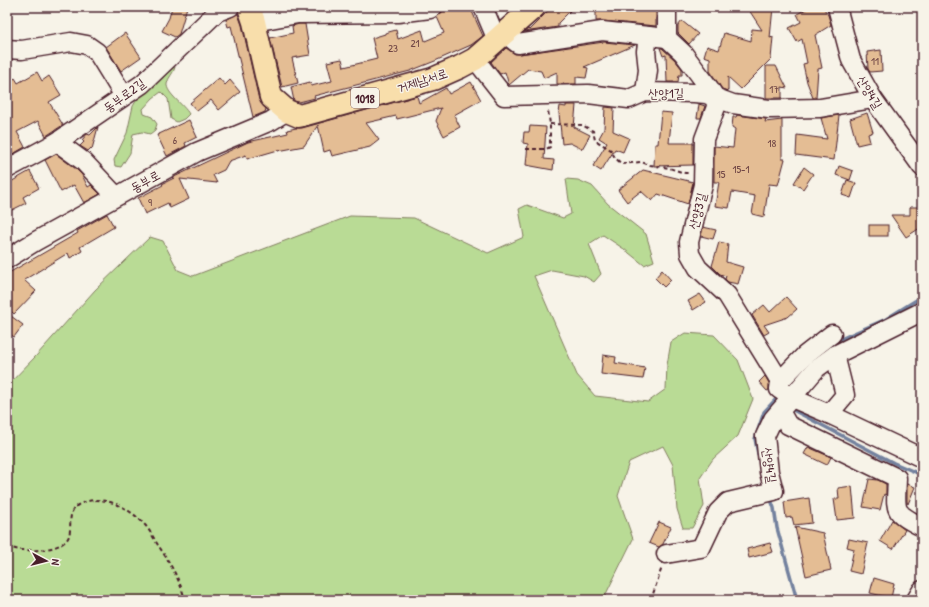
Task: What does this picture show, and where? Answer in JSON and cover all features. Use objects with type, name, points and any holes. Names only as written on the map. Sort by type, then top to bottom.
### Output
[{"type":"main road","name":"거제남서로","points":[[287,111],[299,116],[433,79],[475,59],[534,7]]},
{"type":"main road","points":[[251,14],[271,97],[287,111]]},
{"type":"street","name":"동부로2길","points":[[7,169],[57,142],[142,84],[217,12],[230,7]]},
{"type":"street","points":[[251,14],[398,13],[430,9],[433,7]]},
{"type":"street","points":[[483,7],[501,36],[518,44],[602,31],[667,38],[683,53],[715,97]]},
{"type":"street","points":[[667,7],[667,38]]},
{"type":"street","name":"산양4길","points":[[837,7],[851,60],[873,99],[922,167]]},
{"type":"street","points":[[645,92],[648,70],[646,51],[648,36]]},
{"type":"street","points":[[7,49],[22,50],[71,42],[87,45],[97,52],[124,96]]},
{"type":"street","name":"산양1길","points":[[475,59],[504,96],[588,94],[629,99],[645,92],[694,93],[715,97],[733,104],[769,109],[820,108],[873,99]]},
{"type":"street","name":"산양3길","points":[[715,97],[716,107],[704,139],[703,185],[689,242],[690,254],[698,268],[727,295],[783,395],[788,425],[898,478],[896,508],[903,517],[922,527]]},
{"type":"street","name":"동부로","points":[[7,259],[196,152],[270,121],[287,111]]},
{"type":"street","points":[[57,142],[83,161],[116,196]]},
{"type":"street","name":"산양4길","points":[[666,554],[701,548],[718,512],[728,502],[774,491],[769,472],[765,436],[783,395],[835,355],[919,313],[922,310]]},
{"type":"street","points":[[832,334],[805,355],[783,395],[829,414],[922,458]]},
{"type":"street","points":[[829,414],[845,396],[835,355]]},
{"type":"street","points":[[916,600],[922,590]]},
{"type":"path","points":[[526,149],[546,149],[550,147],[550,124],[546,95]]},
{"type":"path","points":[[550,124],[582,125],[594,131],[594,140],[611,150],[615,158],[622,164],[641,162],[670,168],[684,174],[703,172]]},
{"type":"path","points":[[7,546],[21,550],[50,549],[65,542],[69,536],[70,516],[73,509],[78,505],[98,499],[115,503],[131,512],[145,525],[173,569],[182,588],[185,600]]},
{"type":"path","points":[[652,600],[666,554]]},
{"type":"green space","points":[[172,65],[175,67],[167,84],[167,88],[189,114],[184,119],[177,122],[171,119],[168,99],[161,92],[143,109],[144,114],[152,117],[157,124],[155,130],[150,134],[142,132],[133,134],[130,153],[121,167],[115,166],[114,160],[127,133],[133,106],[138,98]]},
{"type":"green space","points":[[566,179],[578,180],[592,186],[608,204],[646,234],[654,261],[644,265],[603,235],[589,244],[601,274],[594,282],[584,276],[552,270],[534,276],[577,375],[595,396],[648,402],[666,389],[667,365],[671,342],[685,333],[714,335],[738,360],[753,399],[738,436],[713,459],[700,478],[704,506],[692,528],[683,528],[677,509],[673,465],[663,446],[629,462],[618,496],[633,539],[603,600],[7,600],[7,386],[95,290],[150,237],[163,241],[178,270],[193,276],[350,216],[414,218],[488,253],[524,237],[519,209],[527,205],[563,218],[571,214]]},
{"type":"building","points":[[172,7],[187,7],[179,34],[175,37],[162,31],[169,18]]},
{"type":"building","points":[[453,7],[470,7],[483,36],[471,45],[410,71],[314,96],[315,98],[299,102],[294,101],[291,87],[310,82],[311,86],[332,81],[327,62],[342,59],[344,67],[377,59],[372,38],[396,30],[398,39],[422,30],[425,41],[444,33],[437,17],[442,12]]},
{"type":"building","points":[[552,7],[574,7],[558,23],[558,27],[524,32],[528,29],[529,30]]},
{"type":"building","points":[[596,7],[636,7],[648,11],[649,7],[656,7],[656,26],[596,21]]},
{"type":"building","points":[[747,7],[773,7],[770,38],[773,37],[771,59],[741,89],[728,77],[728,91],[722,89],[710,71],[710,58],[704,56],[707,46],[719,50],[724,33],[751,41],[752,29],[762,30]]},
{"type":"building","points":[[810,7],[823,7],[828,15],[831,25],[815,35],[822,68],[818,69],[816,98],[813,98],[807,82],[803,64],[807,63],[802,39],[797,42],[789,28],[801,22],[797,14]]},
{"type":"building","points":[[237,14],[242,25],[259,100],[266,109],[265,112],[253,117],[231,26],[228,27],[226,20]]},
{"type":"building","points":[[682,21],[698,34],[689,44],[678,33],[678,26]]},
{"type":"building","points":[[305,24],[310,55],[292,58],[298,83],[282,87],[270,38],[293,33],[292,26]]},
{"type":"building","points":[[125,33],[141,57],[121,71],[106,47]]},
{"type":"building","points":[[604,42],[635,45],[584,67],[588,68],[586,78],[576,77],[576,84],[557,84],[557,72],[544,78],[541,71],[528,69],[509,85],[505,72],[500,74],[491,62],[506,48],[515,54],[520,54]]},
{"type":"building","points":[[660,48],[662,48],[675,60],[682,69],[682,75],[679,75],[678,82],[667,82],[666,55],[663,56]]},
{"type":"building","points":[[881,50],[882,71],[870,72],[868,69],[867,52]]},
{"type":"building","points":[[766,66],[776,66],[787,88],[782,87],[782,98],[766,98]]},
{"type":"building","points":[[37,72],[42,81],[49,76],[61,95],[49,102],[63,125],[46,136],[38,121],[17,132],[25,147],[13,154],[7,142],[7,84],[15,78],[18,83]]},
{"type":"building","points":[[219,78],[225,85],[230,80],[240,92],[219,110],[211,100],[197,111],[190,103]]},
{"type":"building","points":[[471,82],[481,100],[454,115],[460,127],[444,136],[436,121],[441,108],[397,119],[396,116],[366,123],[379,140],[370,147],[332,156],[330,150],[324,152],[318,125],[304,146],[278,150],[247,159],[246,155],[229,161],[224,170],[213,175],[217,183],[180,179],[189,199],[170,208],[168,203],[145,214],[138,198],[174,178],[172,178],[248,142],[288,133],[287,130],[302,128],[417,96],[419,103],[446,88],[449,94]]},
{"type":"building","points":[[699,104],[705,106],[701,118],[697,118]]},
{"type":"building","points":[[566,105],[576,105],[574,127],[590,135],[582,149],[570,143],[562,144],[559,113],[560,106],[566,107]]},
{"type":"building","points":[[605,107],[614,108],[613,131],[629,138],[623,152],[615,149],[601,171],[593,166],[607,143],[599,138],[604,129]]},
{"type":"building","points":[[661,112],[672,113],[669,143],[693,143],[693,165],[654,166],[655,144],[658,144]]},
{"type":"building","points":[[867,113],[873,132],[868,134],[870,142],[857,145],[850,119]]},
{"type":"building","points":[[737,115],[766,119],[765,122],[782,120],[782,159],[785,159],[778,185],[769,184],[764,217],[752,214],[755,196],[732,192],[729,208],[715,206],[719,182],[714,182],[714,146],[733,148],[735,129],[732,127],[733,117],[736,117]]},
{"type":"building","points":[[839,115],[834,160],[796,155],[797,135],[827,139],[821,118]]},
{"type":"building","points":[[189,120],[197,137],[185,143],[186,146],[167,156],[157,135]]},
{"type":"building","points":[[530,126],[546,127],[544,159],[554,160],[553,170],[526,165],[528,144],[523,143],[524,132],[529,132]]},
{"type":"building","points":[[98,127],[92,149],[91,148],[88,151],[80,146],[84,142],[82,140],[87,134],[90,135]]},
{"type":"building","points":[[56,154],[82,175],[88,187],[91,185],[100,194],[84,203],[74,185],[61,192],[45,160]]},
{"type":"building","points":[[839,166],[853,171],[850,180],[836,175]]},
{"type":"building","points":[[804,167],[813,174],[803,189],[794,183]]},
{"type":"building","points":[[643,170],[693,182],[688,204],[658,194],[652,201],[641,191],[627,202],[618,190]]},
{"type":"building","points":[[30,171],[39,188],[23,197],[26,203],[12,210],[7,201],[7,184]]},
{"type":"building","points":[[847,180],[856,183],[851,198],[842,195]]},
{"type":"building","points":[[910,207],[920,207],[920,228],[906,237],[891,215],[910,215]]},
{"type":"building","points":[[107,214],[114,227],[80,247],[82,251],[70,258],[68,253],[24,280],[36,291],[14,314],[7,307],[7,274],[78,233],[77,231]]},
{"type":"building","points":[[869,225],[888,225],[888,236],[869,236]]},
{"type":"building","points":[[703,227],[716,230],[713,239],[701,236]]},
{"type":"building","points":[[719,242],[728,244],[726,262],[743,267],[738,284],[728,282],[725,279],[726,276],[720,274],[712,266]]},
{"type":"building","points":[[662,270],[671,280],[664,287],[655,278]]},
{"type":"building","points":[[700,294],[706,302],[693,310],[688,301]]},
{"type":"building","points":[[786,297],[797,309],[788,317],[764,325],[769,332],[764,335],[752,315],[764,305],[770,312]]},
{"type":"building","points":[[7,313],[23,325],[14,337],[7,332]]},
{"type":"building","points":[[603,355],[616,357],[615,363],[645,368],[643,379],[601,374]]},
{"type":"building","points":[[765,376],[769,383],[769,390],[767,391],[759,382]]},
{"type":"building","points":[[808,447],[831,457],[827,465],[804,454]]},
{"type":"building","points":[[869,479],[878,480],[886,484],[886,495],[884,494],[880,510],[863,507]]},
{"type":"building","points":[[907,484],[915,487],[908,504],[907,502]]},
{"type":"building","points":[[852,486],[855,518],[837,520],[834,499],[839,499],[838,488]]},
{"type":"building","points":[[809,498],[812,523],[794,525],[792,517],[786,518],[784,502]]},
{"type":"building","points":[[892,520],[905,530],[893,549],[880,541]]},
{"type":"building","points":[[659,522],[671,527],[663,544],[659,547],[649,543]]},
{"type":"building","points":[[795,527],[823,533],[831,570],[806,576]]},
{"type":"building","points":[[849,539],[868,543],[861,574],[849,571],[854,549],[847,547]]},
{"type":"building","points":[[770,543],[773,552],[749,558],[747,549]]},
{"type":"building","points":[[874,578],[894,584],[891,598],[870,593]]},
{"type":"waterway","points":[[824,353],[836,341],[886,319],[918,299],[922,291]]},
{"type":"waterway","points":[[786,389],[797,378]]},
{"type":"waterway","points":[[758,454],[755,439],[764,412],[779,396]]},
{"type":"waterway","points":[[793,410],[894,463],[922,475]]},
{"type":"waterway","points":[[770,497],[797,600]]}]
